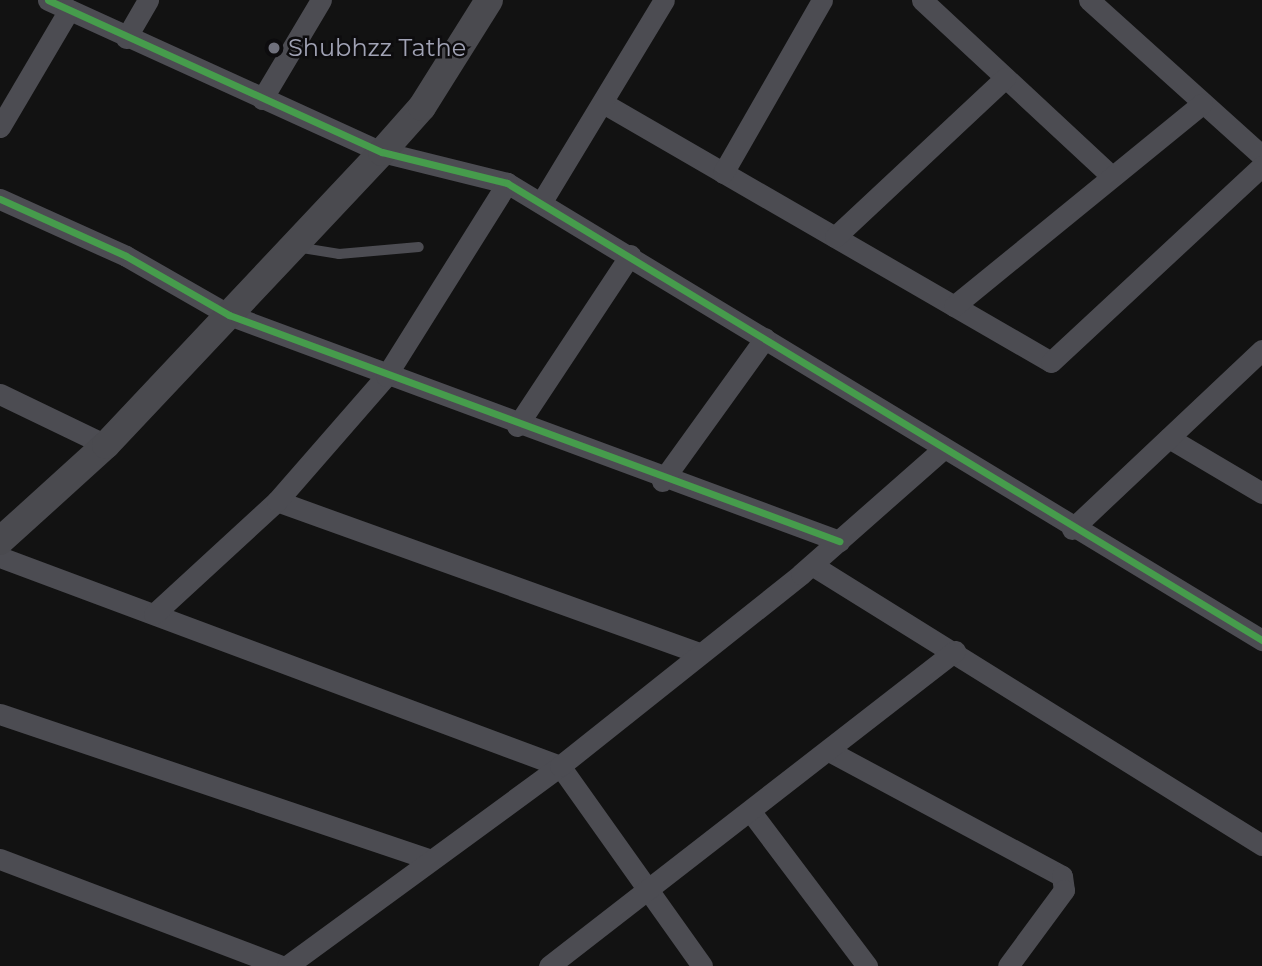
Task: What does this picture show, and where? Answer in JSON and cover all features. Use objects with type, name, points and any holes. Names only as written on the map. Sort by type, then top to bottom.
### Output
[{"type":"street","points":[[48,0],[126,38],[382,152],[507,183],[630,255],[1072,529],[1262,640]]},
{"type":"street","points":[[126,38],[148,0]]},
{"type":"street","points":[[262,99],[321,0]]},
{"type":"street","points":[[0,541],[106,445],[382,152],[422,107],[489,0]]},
{"type":"street","points":[[541,202],[664,0]]},
{"type":"street","points":[[723,173],[822,0]]},
{"type":"street","points":[[922,0],[1109,174]]},
{"type":"street","points":[[1089,0],[1262,156]]},
{"type":"street","points":[[0,127],[69,10]]},
{"type":"street","points":[[835,237],[1005,78]]},
{"type":"street","points":[[603,103],[1051,362],[1262,166]]},
{"type":"street","points":[[954,306],[1109,174],[1202,104]]},
{"type":"street","points":[[154,614],[277,501],[386,376],[507,183]]},
{"type":"street","points":[[0,199],[127,257],[229,315],[662,481],[839,541]]},
{"type":"street","points":[[517,426],[630,255]]},
{"type":"street","points":[[662,481],[765,338]]},
{"type":"street","points":[[1072,529],[1262,350]]},
{"type":"street","points":[[0,394],[106,445]]},
{"type":"street","points":[[1168,438],[1262,494]]},
{"type":"street","points":[[0,859],[285,966],[428,859],[560,766],[812,565],[943,449]]},
{"type":"street","points":[[277,501],[700,653]]},
{"type":"street","points":[[0,557],[560,766],[646,892],[702,966]]},
{"type":"street","points":[[812,565],[955,651],[1262,845]]},
{"type":"street","points":[[549,966],[751,812],[955,651]]},
{"type":"street","points":[[0,714],[428,859]]},
{"type":"street","points":[[829,751],[1062,876],[1064,890],[1008,966]]},
{"type":"street","points":[[751,812],[867,966]]},
{"type":"lane","points":[[293,246],[339,254],[419,247]]},
{"type":"cycle path","points":[[48,0],[382,152],[507,183],[1262,640]]},
{"type":"cycle path","points":[[0,199],[126,256],[229,315],[839,541]]},
{"type":"place","name":"Shubhzz Tathe","points":[[274,48]]}]
